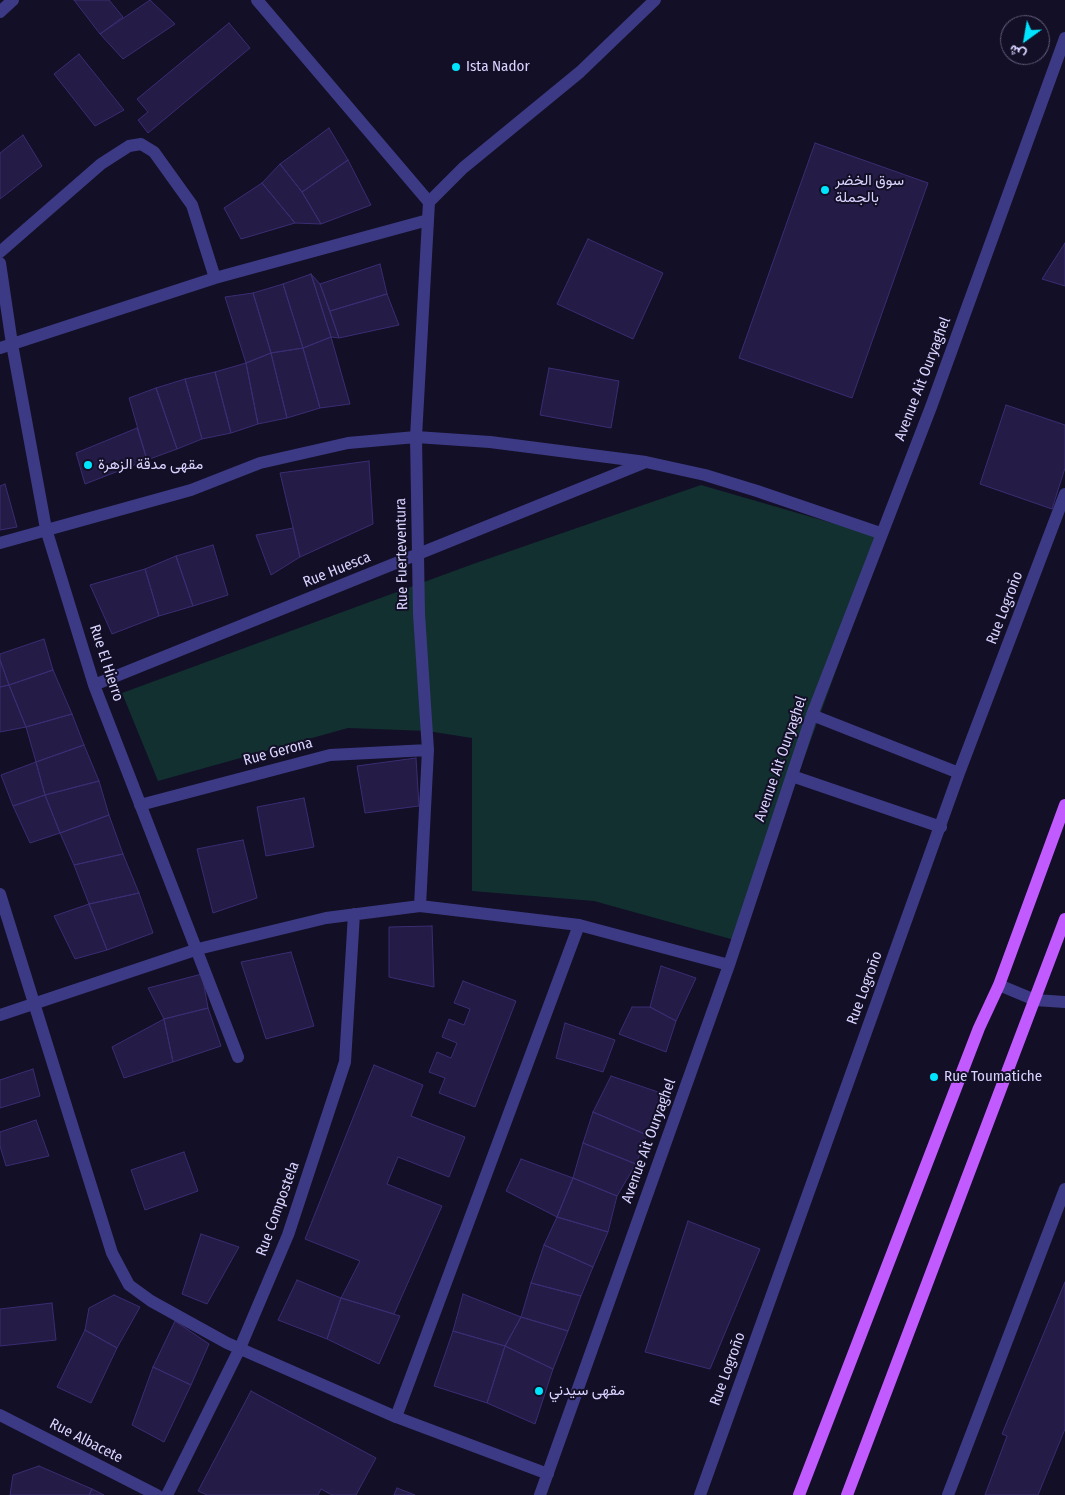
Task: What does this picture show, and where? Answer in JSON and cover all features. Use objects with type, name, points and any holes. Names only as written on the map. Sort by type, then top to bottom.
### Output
[{"type":"main road","points":[[799,1495],[979,1028],[999,985],[1065,805]]},
{"type":"main road","points":[[847,1495],[1065,918]]},
{"type":"street","points":[[0,12],[13,0]]},
{"type":"street","points":[[257,0],[429,202],[463,168],[580,72],[656,0]]},
{"type":"street","name":"Avenue Ait Ouryaghel","points":[[540,1495],[730,965],[812,715],[880,533],[931,407],[1065,38]]},
{"type":"street","points":[[0,252],[101,164],[130,146],[141,144],[154,152],[192,205],[215,278]]},
{"type":"street","name":"Rue Fuerteventura","points":[[420,906],[428,750],[419,614],[416,437],[429,202]]},
{"type":"street","points":[[6,346],[215,278],[428,220]]},
{"type":"street","name":"Rue El Hierro","points":[[0,263],[6,346],[46,529],[94,685],[198,949],[238,1057]]},
{"type":"street","points":[[0,543],[192,490],[260,463],[348,443],[416,437],[539,447],[646,462],[748,488],[880,533]]},
{"type":"street","name":"Rue Huesca","points":[[94,685],[646,462]]},
{"type":"street","name":"Rue Logroño","points":[[700,1495],[959,773],[1065,494]]},
{"type":"street","points":[[812,715],[959,773]]},
{"type":"street","name":"Rue Gerona","points":[[140,805],[330,755],[428,750]]},
{"type":"street","points":[[792,776],[941,827]]},
{"type":"street","points":[[0,894],[112,1253],[121,1273],[138,1293],[240,1348],[396,1417],[548,1474]]},
{"type":"street","points":[[0,1015],[36,1005],[198,949],[246,939],[279,928],[354,914],[420,906],[579,925],[730,965]]},
{"type":"street","name":"Rue Compostela","points":[[167,1495],[240,1348],[288,1235],[344,1062],[354,914]]},
{"type":"street","points":[[396,1417],[579,925]]},
{"type":"street","points":[[999,985],[1035,1000],[1065,1002]]},
{"type":"street","points":[[948,1495],[1065,1189]]},
{"type":"street","name":"Rue Albacete","points":[[0,1416],[157,1495]]},
{"type":"green space","points":[[701,485],[884,538],[738,941],[594,901],[472,891],[472,738],[427,731],[348,728],[158,781],[122,693],[473,564]]},
{"type":"building","points":[[74,0],[109,0],[123,17],[100,34]]},
{"type":"building","points":[[150,0],[175,24],[123,59],[100,34]]},
{"type":"building","points":[[229,23],[250,48],[148,133],[138,120],[148,112],[137,99]]},
{"type":"building","points":[[79,54],[124,110],[95,126],[54,74]]},
{"type":"building","points":[[329,128],[348,160],[302,192],[280,164]]},
{"type":"building","points":[[23,135],[42,166],[0,199],[0,153]]},
{"type":"building","points":[[815,143],[928,183],[852,398],[739,358]]},
{"type":"building","points":[[348,160],[371,205],[321,224],[302,192]]},
{"type":"building","points":[[280,164],[302,192],[321,224],[295,223],[262,183]]},
{"type":"building","points":[[262,183],[295,223],[241,239],[224,208]]},
{"type":"building","points":[[588,239],[663,273],[633,339],[557,304]]},
{"type":"building","points":[[1065,243],[1065,286],[1042,279]]},
{"type":"building","points":[[380,264],[387,294],[330,311],[320,284]]},
{"type":"building","points":[[311,274],[331,337],[303,348],[283,284]]},
{"type":"building","points":[[311,274],[320,284],[339,338],[331,337]]},
{"type":"building","points":[[283,284],[303,348],[271,353],[253,293]]},
{"type":"building","points":[[253,293],[271,353],[246,363],[225,297]]},
{"type":"building","points":[[387,294],[399,325],[339,338],[330,311]]},
{"type":"building","points":[[331,337],[350,404],[320,408],[303,348]]},
{"type":"building","points":[[303,348],[320,408],[287,418],[271,353]]},
{"type":"building","points":[[271,353],[287,418],[258,424],[246,363]]},
{"type":"building","points":[[246,363],[258,424],[231,433],[215,372]]},
{"type":"building","points":[[549,368],[619,381],[611,428],[540,415]]},
{"type":"building","points":[[215,372],[231,433],[202,439],[185,379]]},
{"type":"building","points":[[185,379],[202,439],[177,449],[156,388]]},
{"type":"building","points":[[156,388],[177,449],[147,460],[129,398]]},
{"type":"building","points":[[1006,405],[1065,425],[1065,468],[1052,509],[980,484]]},
{"type":"building","points":[[137,428],[147,460],[85,484],[76,453]]},
{"type":"building","points":[[369,461],[373,524],[300,557],[280,473]]},
{"type":"building","points":[[5,484],[17,527],[0,530],[0,486]]},
{"type":"building","points":[[293,528],[300,557],[271,575],[256,535]]},
{"type":"building","points":[[213,545],[228,595],[193,606],[176,556]]},
{"type":"building","points":[[176,556],[193,606],[159,616],[145,569]]},
{"type":"building","points":[[145,569],[159,616],[112,634],[90,585]]},
{"type":"building","points":[[44,639],[53,670],[9,685],[0,660],[0,654]]},
{"type":"building","points":[[0,660],[9,685],[0,687]]},
{"type":"building","points":[[53,670],[72,714],[26,727],[9,685]]},
{"type":"building","points":[[9,685],[26,727],[0,732],[0,687]]},
{"type":"building","points":[[72,714],[84,745],[36,762],[26,727]]},
{"type":"building","points":[[84,745],[99,781],[45,795],[36,762]]},
{"type":"building","points":[[416,758],[419,806],[365,813],[357,766]]},
{"type":"building","points":[[36,762],[45,795],[13,806],[1,775]]},
{"type":"building","points":[[99,781],[109,815],[60,833],[45,795]]},
{"type":"building","points":[[45,795],[60,833],[30,843],[13,806]]},
{"type":"building","points":[[304,798],[314,847],[266,856],[257,807]]},
{"type":"building","points":[[109,815],[123,854],[74,865],[60,833]]},
{"type":"building","points":[[243,840],[257,898],[213,913],[197,849]]},
{"type":"building","points":[[123,854],[139,893],[89,904],[74,865]]},
{"type":"building","points":[[139,893],[153,933],[107,950],[89,904]]},
{"type":"building","points":[[89,904],[107,950],[75,959],[54,916]]},
{"type":"building","points":[[432,926],[434,987],[389,977],[389,927]]},
{"type":"building","points":[[291,952],[314,1026],[266,1039],[241,962]]},
{"type":"building","points":[[661,966],[696,978],[676,1021],[650,1007]]},
{"type":"building","points":[[202,974],[208,1008],[164,1019],[148,988]]},
{"type":"building","points":[[463,981],[516,1001],[475,1107],[439,1093],[445,1078],[429,1072],[437,1052],[451,1058],[457,1043],[442,1037],[449,1019],[464,1025],[470,1009],[454,1003]]},
{"type":"building","points":[[632,1007],[650,1007],[676,1021],[666,1052],[619,1034]]},
{"type":"building","points":[[208,1008],[221,1046],[173,1062],[164,1019]]},
{"type":"building","points":[[164,1019],[173,1062],[124,1078],[112,1047]]},
{"type":"building","points":[[565,1023],[615,1040],[603,1072],[556,1058]]},
{"type":"building","points":[[374,1065],[423,1085],[411,1116],[465,1137],[449,1177],[398,1157],[387,1184],[442,1206],[394,1314],[341,1298],[360,1261],[305,1239]]},
{"type":"building","points":[[33,1069],[40,1096],[0,1108],[0,1080]]},
{"type":"building","points":[[611,1076],[664,1094],[647,1135],[593,1112]]},
{"type":"building","points":[[593,1112],[647,1135],[636,1164],[583,1143]]},
{"type":"building","points":[[36,1120],[49,1156],[6,1166],[0,1146],[0,1132]]},
{"type":"building","points":[[583,1143],[636,1164],[617,1196],[573,1178]]},
{"type":"building","points":[[184,1152],[198,1191],[145,1210],[131,1170]]},
{"type":"building","points":[[521,1159],[573,1178],[557,1217],[506,1191]]},
{"type":"building","points":[[573,1178],[617,1196],[608,1232],[557,1217]]},
{"type":"building","points":[[557,1217],[608,1232],[593,1267],[544,1245]]},
{"type":"building","points":[[688,1221],[760,1249],[710,1369],[645,1352]]},
{"type":"building","points":[[201,1234],[239,1247],[207,1304],[182,1294]]},
{"type":"building","points":[[544,1245],[593,1267],[581,1296],[531,1283]]},
{"type":"building","points":[[297,1280],[341,1298],[327,1339],[278,1320]]},
{"type":"building","points":[[1065,1282],[1065,1429],[1038,1495],[985,1495],[1007,1436],[1002,1434]]},
{"type":"building","points":[[531,1283],[581,1296],[568,1331],[521,1317]]},
{"type":"building","points":[[463,1294],[521,1317],[505,1346],[453,1331]]},
{"type":"building","points":[[114,1295],[140,1307],[117,1348],[85,1330],[89,1308]]},
{"type":"building","points":[[341,1298],[400,1316],[379,1364],[327,1339]]},
{"type":"building","points":[[52,1303],[56,1340],[0,1346],[0,1309]]},
{"type":"building","points":[[521,1317],[568,1331],[553,1369],[505,1346]]},
{"type":"building","points":[[175,1321],[209,1344],[191,1385],[153,1367]]},
{"type":"building","points":[[85,1330],[117,1348],[91,1403],[57,1387]]},
{"type":"building","points":[[453,1331],[505,1346],[487,1403],[434,1386]]},
{"type":"building","points":[[505,1346],[553,1369],[535,1424],[487,1403]]},
{"type":"building","points":[[153,1367],[191,1385],[164,1442],[132,1425]]},
{"type":"building","points":[[251,1391],[376,1458],[356,1495],[332,1495],[321,1489],[318,1495],[207,1495],[198,1491]]},
{"type":"building","points":[[39,1466],[92,1489],[89,1495],[10,1495],[13,1475]]},
{"type":"building","points":[[397,1488],[415,1495],[394,1495]]},
{"type":"building","points":[[92,1489],[104,1495],[89,1495]]},
{"type":"place","name":"Ista Nador","points":[[456,67]]},
{"type":"place","name":"سوق الخضر بالجملة","points":[[825,190]]},
{"type":"place","name":"مقهى مدقة الزهرة","points":[[88,465]]},
{"type":"place","name":"Rue Toumatiche","points":[[934,1077]]},
{"type":"place","name":"مقهى سيدني","points":[[539,1391]]}]
